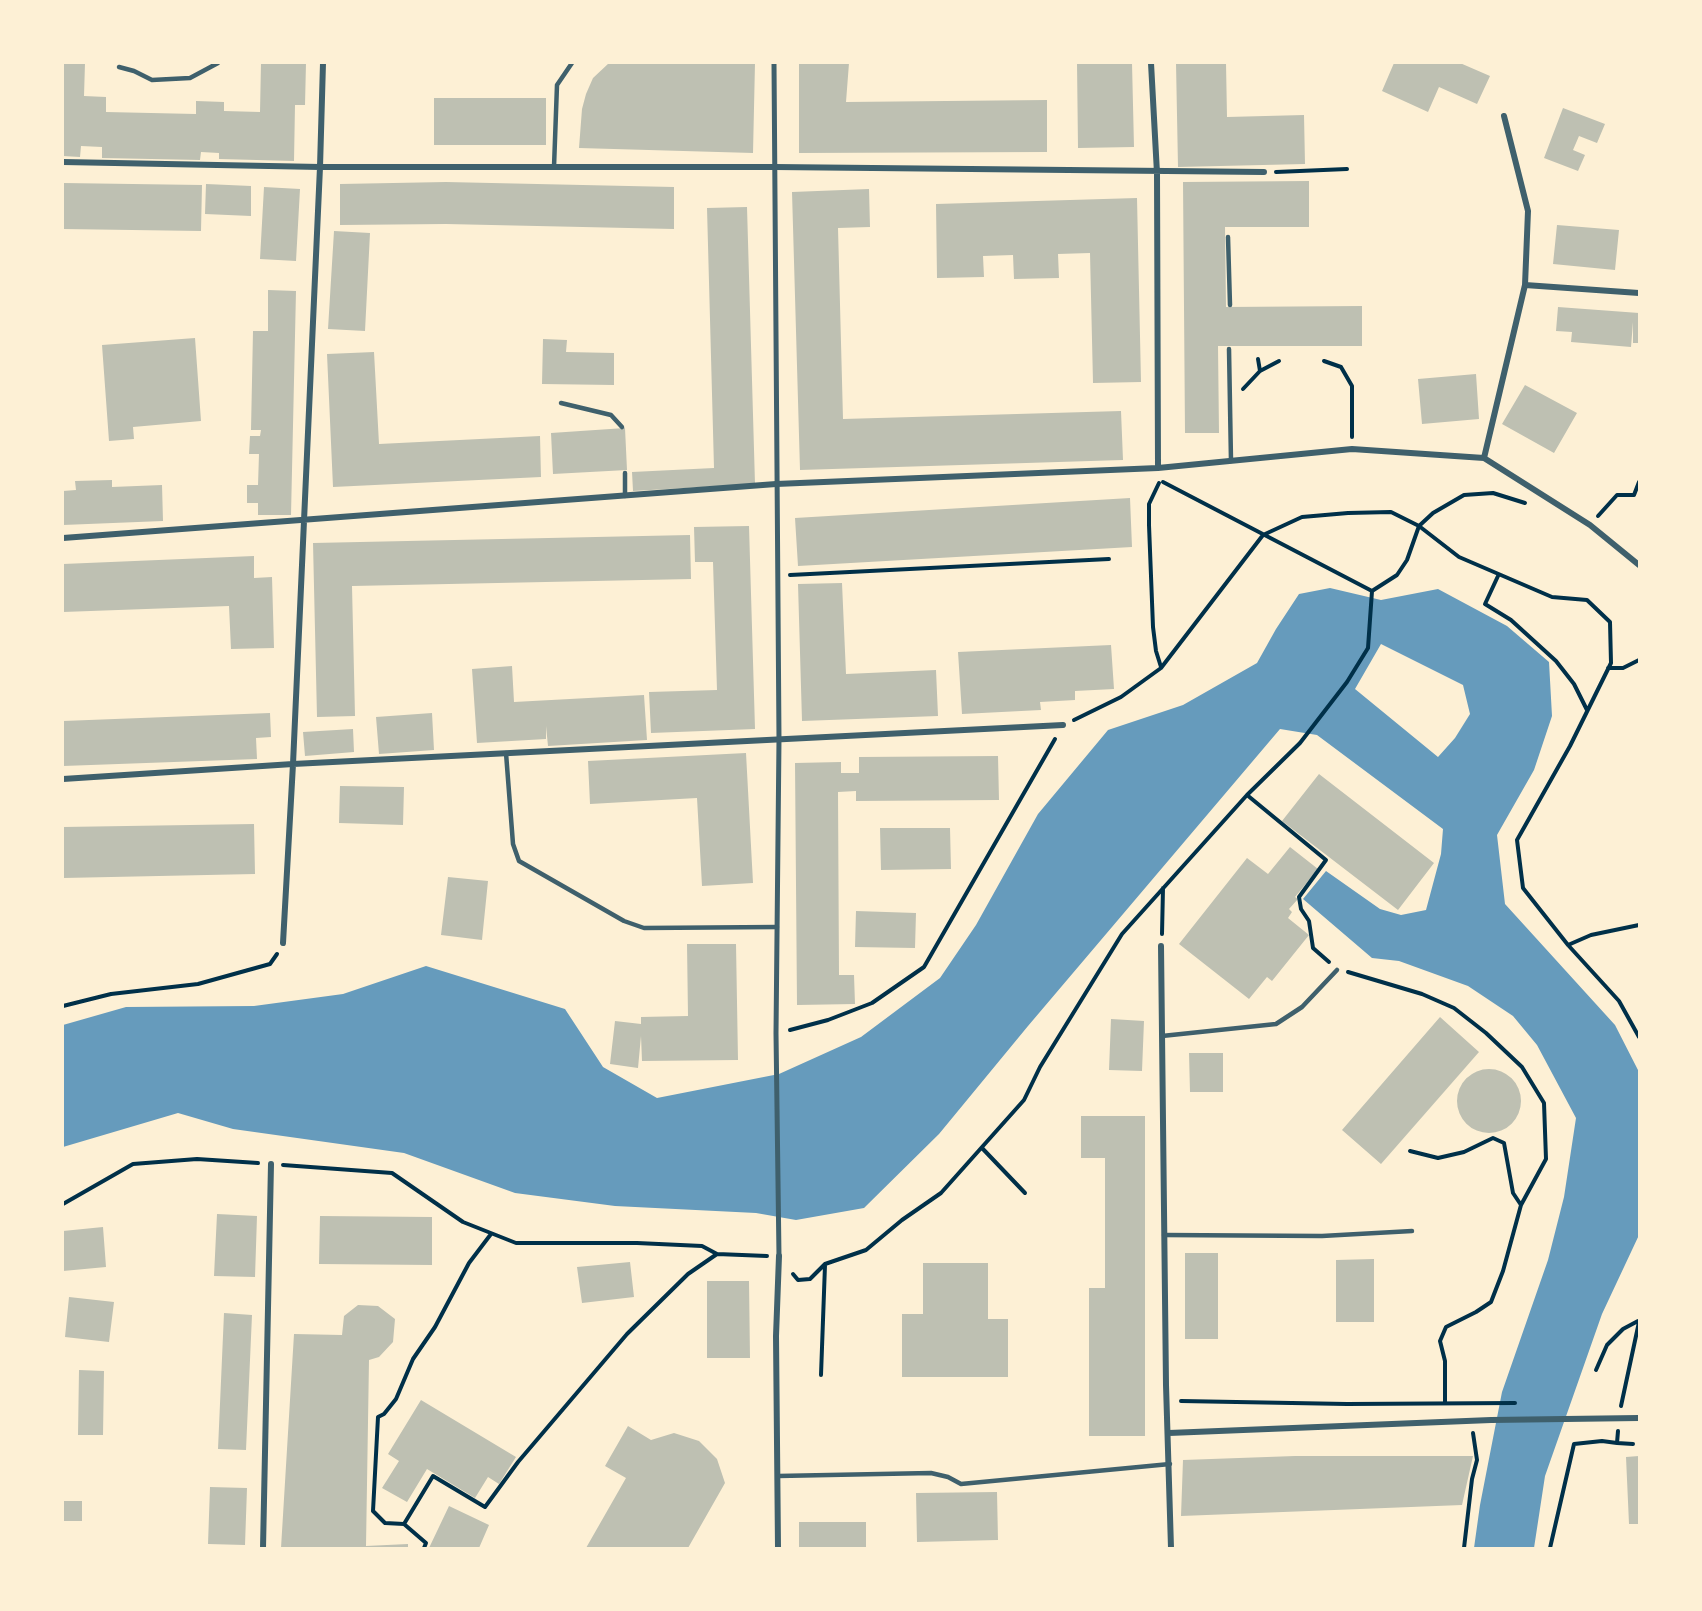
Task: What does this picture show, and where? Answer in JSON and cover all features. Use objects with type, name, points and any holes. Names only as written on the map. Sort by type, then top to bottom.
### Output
[{"type":"street","points":[[283,943],[320,168],[322,63]]},
{"type":"street","points":[[774,63],[779,739],[776,1033],[779,1256],[776,1336],[778,1548]]},
{"type":"street","points":[[1151,63],[1157,173],[1158,468]]},
{"type":"street","points":[[1484,458],[1525,285],[1528,211],[1504,116]]},
{"type":"street","points":[[63,162],[320,168],[775,167],[1157,173],[1264,172]]},
{"type":"street","points":[[1525,285],[1639,293]]},
{"type":"street","points":[[63,538],[776,484],[1158,468],[1352,449],[1484,458],[1590,525],[1639,565]]},
{"type":"street","points":[[63,779],[293,764],[1063,725]]},
{"type":"street","points":[[1161,946],[1166,1385],[1171,1548]]},
{"type":"street","points":[[264,1548],[271,1164]]},
{"type":"street","points":[[1169,1433],[1472,1420],[1639,1418]]},
{"type":"lane","points":[[122,66],[152,80],[190,78],[218,63]]},
{"type":"lane","points":[[554,167],[557,85],[572,63]]},
{"type":"lane","points":[[1228,237],[1230,305]]},
{"type":"lane","points":[[1229,349],[1231,461]]},
{"type":"lane","points":[[561,403],[611,415],[622,427]]},
{"type":"lane","points":[[625,473],[625,496]]},
{"type":"lane","points":[[506,753],[513,844],[519,861],[624,921],[644,928],[777,927]]},
{"type":"lane","points":[[1162,1036],[1276,1024],[1302,1007],[1337,970]]},
{"type":"lane","points":[[1164,1235],[1322,1236],[1412,1231]]},
{"type":"lane","points":[[778,1476],[932,1473],[948,1477],[961,1484],[1170,1464]]},
{"type":"path","points":[[1264,172],[1347,169]]},
{"type":"path","points":[[1258,359],[1260,371]]},
{"type":"path","points":[[1230,402],[1260,371],[1279,361]]},
{"type":"path","points":[[1324,361],[1341,367],[1352,386],[1352,449]]},
{"type":"path","points":[[1161,668],[1155,643],[1149,525],[1149,504],[1160,480],[1372,591]]},
{"type":"path","points":[[1590,525],[1617,495],[1635,495],[1639,482]]},
{"type":"path","points":[[1372,591],[1397,575],[1407,560],[1419,526],[1433,513],[1464,495],[1493,493],[1528,504]]},
{"type":"path","points":[[776,1033],[828,1020],[872,1003],[924,967],[1063,725],[1121,697],[1161,668],[1263,535],[1302,517],[1391,512],[1419,526],[1459,557],[1498,576],[1552,597],[1587,600],[1610,622],[1611,663],[1570,746],[1516,840],[1523,888],[1568,945],[1619,1001],[1639,1037]]},
{"type":"path","points":[[777,576],[1109,559]]},
{"type":"path","points":[[1498,576],[1485,604],[1511,620],[1556,661],[1574,684],[1587,710]]},
{"type":"path","points":[[798,1281],[810,1279],[825,1264],[866,1250],[902,1220],[941,1193],[1024,1100],[1040,1067],[1122,934],[1246,795],[1300,743],[1347,682],[1368,648],[1372,591]]},
{"type":"path","points":[[1608,668],[1623,668],[1639,660]]},
{"type":"path","points":[[1246,795],[1326,860],[1299,897],[1301,909],[1309,921],[1313,948],[1337,970],[1422,994],[1454,1008],[1486,1033],[1521,1067],[1544,1103],[1546,1159],[1521,1205],[1503,1271],[1491,1302],[1446,1327],[1440,1341],[1445,1360],[1445,1403]]},
{"type":"path","points":[[1161,946],[1163,887]]},
{"type":"path","points":[[1568,945],[1591,935],[1639,925]]},
{"type":"path","points":[[63,1006],[111,994],[198,984],[243,972],[270,964],[283,943]]},
{"type":"path","points":[[1410,1151],[1438,1158],[1464,1152],[1493,1138],[1504,1143],[1513,1193],[1521,1205]]},
{"type":"path","points":[[982,1148],[1025,1192]]},
{"type":"path","points":[[63,1204],[133,1164],[197,1159],[271,1164],[392,1173],[463,1222],[516,1244],[637,1243],[702,1246],[717,1254],[779,1256]]},
{"type":"path","points":[[424,1548],[426,1543],[404,1524],[385,1522],[373,1511],[378,1417],[384,1414],[396,1399],[413,1359],[435,1328],[469,1263],[491,1234]]},
{"type":"path","points":[[404,1524],[433,1476],[485,1507],[518,1462],[627,1334],[688,1274],[717,1254]]},
{"type":"path","points":[[822,1375],[825,1264]]},
{"type":"path","points":[[1596,1370],[1607,1345],[1623,1329],[1639,1321]]},
{"type":"path","points":[[1617,1443],[1619,1418],[1639,1321]]},
{"type":"path","points":[[1166,1385],[1176,1385],[1181,1401],[1347,1404],[1496,1402]]},
{"type":"path","points":[[1464,1548],[1472,1479],[1477,1460],[1472,1420]]},
{"type":"path","points":[[1550,1548],[1574,1444],[1602,1441],[1633,1444]]},
{"type":"water","points":[[1330,588],[1381,600],[1438,589],[1507,626],[1549,662],[1552,716],[1534,770],[1497,835],[1505,904],[1615,1025],[1639,1072],[1639,1235],[1602,1314],[1545,1476],[1534,1548],[1474,1548],[1502,1392],[1548,1260],[1564,1197],[1576,1118],[1537,1045],[1513,1016],[1468,986],[1399,961],[1372,958],[1303,899],[1326,871],[1380,909],[1401,915],[1426,910],[1441,854],[1443,829],[1317,735],[1280,729],[939,1134],[864,1208],[796,1220],[756,1213],[615,1206],[515,1193],[404,1153],[233,1129],[178,1113],[63,1147],[63,1025],[126,1007],[254,1006],[343,994],[426,966],[565,1009],[603,1067],[657,1098],[779,1074],[861,1037],[940,978],[976,925],[1038,814],[1108,730],[1183,705],[1257,663],[1299,594]],"holes":[[[1381,644],[1463,685],[1470,714],[1455,738],[1438,757],[1355,689]]]},
{"type":"building","points":[[63,63],[85,63],[84,96],[106,97],[106,112],[196,114],[196,101],[224,102],[224,111],[260,112],[261,63],[306,63],[305,105],[295,105],[294,161],[219,159],[219,153],[201,152],[200,160],[102,158],[102,147],[81,146],[80,157],[63,156]]},
{"type":"building","points":[[609,63],[755,63],[753,153],[579,148],[582,109],[586,94],[593,78]]},
{"type":"building","points":[[799,63],[849,63],[846,102],[1047,100],[1047,152],[799,153]]},
{"type":"building","points":[[1077,63],[1132,63],[1134,147],[1078,148]]},
{"type":"building","points":[[1176,63],[1226,63],[1227,117],[1304,115],[1305,164],[1178,167]]},
{"type":"building","points":[[1394,63],[1460,63],[1490,76],[1477,104],[1439,87],[1428,112],[1382,91]]},
{"type":"building","points":[[434,98],[546,98],[546,145],[434,145]]},
{"type":"building","points":[[1563,108],[1605,124],[1597,143],[1579,136],[1573,150],[1585,155],[1578,171],[1544,158]]},
{"type":"building","points":[[1309,181],[1309,227],[1225,227],[1226,307],[1362,306],[1362,346],[1218,346],[1219,433],[1185,433],[1183,182]]},
{"type":"building","points":[[446,182],[674,187],[674,229],[446,224],[340,225],[340,184]]},
{"type":"building","points":[[63,183],[202,185],[201,231],[63,229]]},
{"type":"building","points":[[206,184],[251,186],[251,216],[205,214]]},
{"type":"building","points":[[264,187],[300,189],[296,261],[260,259]]},
{"type":"building","points":[[869,189],[870,227],[838,228],[843,419],[1121,411],[1123,460],[800,470],[792,192]]},
{"type":"building","points":[[1137,198],[1141,382],[1093,383],[1090,253],[1058,254],[1059,278],[1014,279],[1013,255],[983,256],[984,277],[937,278],[936,204]]},
{"type":"building","points":[[747,207],[755,484],[633,491],[632,472],[714,468],[707,208]]},
{"type":"building","points":[[1557,225],[1619,230],[1615,270],[1553,264]]},
{"type":"building","points":[[334,231],[370,233],[365,331],[328,329]]},
{"type":"building","points":[[268,290],[296,291],[291,515],[258,515],[258,503],[247,503],[247,485],[258,485],[259,454],[249,454],[250,436],[260,436],[261,430],[251,430],[253,331],[268,331]]},
{"type":"building","points":[[1558,307],[1639,313],[1639,343],[1633,343],[1633,322],[1631,347],[1571,342],[1572,332],[1556,331]]},
{"type":"building","points":[[195,338],[201,421],[133,427],[134,439],[109,441],[102,345]]},
{"type":"building","points":[[543,339],[567,340],[566,352],[614,353],[614,385],[542,384]]},
{"type":"building","points":[[374,352],[379,444],[540,436],[541,477],[333,487],[327,354]]},
{"type":"building","points":[[1476,374],[1479,419],[1422,424],[1418,379]]},
{"type":"building","points":[[1525,385],[1577,413],[1554,453],[1502,424]]},
{"type":"building","points":[[625,428],[627,470],[553,474],[551,433]]},
{"type":"building","points":[[112,480],[112,487],[162,485],[163,521],[63,525],[63,491],[76,490],[75,481]]},
{"type":"building","points":[[1130,498],[1132,547],[798,566],[795,518]]},
{"type":"building","points":[[749,526],[755,729],[651,733],[649,692],[717,690],[713,562],[695,562],[694,527]]},
{"type":"building","points":[[690,535],[691,579],[352,586],[355,716],[317,717],[313,543]]},
{"type":"building","points":[[254,556],[254,578],[272,577],[274,648],[231,649],[229,606],[63,612],[63,564]]},
{"type":"building","points":[[842,583],[846,674],[936,670],[938,716],[802,721],[798,584]]},
{"type":"building","points":[[1111,645],[1114,689],[1075,691],[1075,700],[1040,702],[1041,710],[962,714],[958,652]]},
{"type":"building","points":[[512,666],[514,702],[644,695],[647,740],[548,746],[546,726],[546,739],[477,743],[472,669]]},
{"type":"building","points":[[270,713],[271,737],[256,738],[257,759],[63,766],[63,721]]},
{"type":"building","points":[[432,713],[434,750],[379,754],[376,717]]},
{"type":"building","points":[[353,729],[354,752],[305,756],[303,732]]},
{"type":"building","points":[[746,753],[753,883],[702,886],[697,798],[590,804],[588,761]]},
{"type":"building","points":[[998,756],[999,800],[856,801],[856,791],[838,792],[839,975],[854,975],[855,1004],[797,1005],[795,763],[841,762],[841,773],[859,773],[859,757]]},
{"type":"building","points":[[1319,774],[1434,863],[1398,910],[1282,821]]},
{"type":"building","points":[[340,786],[404,787],[403,825],[339,823]]},
{"type":"building","points":[[254,824],[255,874],[63,878],[63,827]]},
{"type":"building","points":[[880,828],[950,828],[951,869],[881,870]]},
{"type":"building","points":[[1290,847],[1318,869],[1295,897],[1298,899],[1289,909],[1292,912],[1288,918],[1309,935],[1272,981],[1267,977],[1249,999],[1179,944],[1247,858],[1268,874]]},
{"type":"building","points":[[448,877],[488,881],[482,940],[441,935]]},
{"type":"building","points":[[856,911],[916,913],[915,948],[855,947]]},
{"type":"building","points":[[687,944],[736,944],[738,1060],[642,1061],[641,1036],[638,1068],[610,1064],[615,1021],[641,1024],[641,1017],[688,1016]]},
{"type":"building","points":[[1440,1017],[1479,1052],[1381,1164],[1342,1130]]},
{"type":"building","points":[[1111,1019],[1144,1021],[1142,1071],[1109,1070]]},
{"type":"building","points":[[1189,1053],[1223,1053],[1223,1092],[1190,1092]]},
{"type":"building","points":[[1483,1069],[1495,1069],[1512,1078],[1519,1089],[1521,1101],[1519,1113],[1512,1124],[1495,1133],[1483,1133],[1471,1128],[1462,1119],[1457,1107],[1457,1095],[1462,1083],[1471,1074]]},
{"type":"building","points":[[1081,1116],[1145,1116],[1145,1436],[1089,1436],[1089,1288],[1105,1288],[1105,1158],[1081,1158]]},
{"type":"building","points":[[217,1214],[257,1216],[255,1277],[214,1276]]},
{"type":"building","points":[[320,1216],[432,1217],[432,1265],[319,1264]]},
{"type":"building","points":[[103,1227],[106,1267],[63,1271],[63,1231]]},
{"type":"building","points":[[1185,1253],[1218,1253],[1218,1339],[1185,1339]]},
{"type":"building","points":[[1374,1259],[1374,1322],[1336,1322],[1336,1260]]},
{"type":"building","points":[[630,1262],[634,1297],[582,1303],[577,1267]]},
{"type":"building","points":[[923,1263],[988,1263],[988,1319],[1008,1319],[1008,1377],[902,1377],[902,1314],[923,1314]]},
{"type":"building","points":[[707,1281],[749,1281],[750,1358],[707,1358]]},
{"type":"building","points":[[69,1297],[114,1302],[109,1342],[65,1337]]},
{"type":"building","points":[[358,1305],[378,1306],[395,1319],[393,1342],[379,1357],[369,1360],[366,1546],[408,1544],[408,1548],[281,1548],[294,1334],[342,1335],[344,1316]]},
{"type":"building","points":[[224,1313],[252,1315],[246,1450],[218,1449]]},
{"type":"building","points":[[79,1370],[104,1371],[103,1435],[78,1435]]},
{"type":"building","points":[[421,1400],[516,1457],[499,1484],[488,1477],[475,1498],[427,1469],[407,1502],[382,1488],[399,1461],[388,1454]]},
{"type":"building","points":[[628,1426],[651,1440],[674,1433],[699,1441],[717,1459],[725,1483],[688,1548],[586,1548],[626,1478],[605,1466]]},
{"type":"building","points":[[1295,1456],[1473,1456],[1462,1505],[1181,1516],[1183,1460]]},
{"type":"building","points":[[1639,1456],[1639,1524],[1629,1524],[1626,1457]]},
{"type":"building","points":[[210,1487],[247,1488],[245,1545],[208,1544]]},
{"type":"building","points":[[997,1492],[998,1540],[917,1542],[916,1493]]},
{"type":"building","points":[[63,1501],[82,1501],[82,1521],[63,1521]]},
{"type":"building","points":[[449,1506],[489,1525],[479,1548],[429,1548]]},
{"type":"building","points":[[799,1522],[866,1522],[866,1548],[799,1548]]}]
